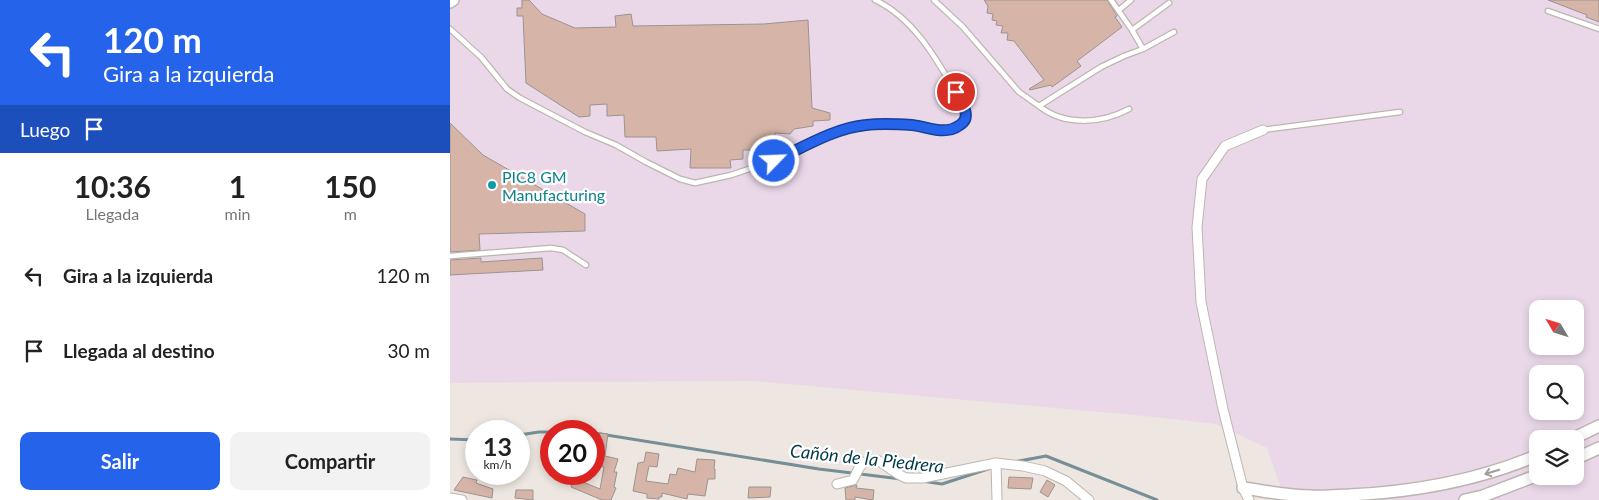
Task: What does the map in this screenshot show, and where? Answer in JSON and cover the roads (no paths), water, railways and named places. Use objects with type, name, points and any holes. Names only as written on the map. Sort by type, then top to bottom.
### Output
[{"type":"main road","points":[[1584,433],[1599,426]]},
{"type":"main road","points":[[1584,455],[1599,448]]},
{"type":"main road","points":[[1243,488],[1310,496],[1385,493],[1437,486],[1474,477],[1529,459]]},
{"type":"main road","points":[[1465,500],[1484,496],[1529,478]]},
{"type":"street","points":[[1249,500],[1243,488],[1223,409],[1201,302],[1197,227],[1202,179],[1225,146],[1263,130]]},
{"type":"street","points":[[837,484],[853,480],[864,462],[871,460],[879,461],[906,478],[922,478],[996,463],[1023,466],[1044,472],[1066,481],[1079,497],[1089,500]]},
{"type":"street","points":[[996,463],[997,500]]},
{"type":"street","points":[[450,498],[462,500]]},
{"type":"lane","points":[[450,29],[481,57],[507,89],[520,98],[680,179],[695,182],[731,175],[774,161],[844,130],[866,125],[913,125],[938,131],[948,130],[965,122],[964,106],[929,49],[908,24],[884,4],[875,0]]},
{"type":"lane","points":[[934,0],[962,27],[1019,92],[1055,117],[1084,121],[1104,119],[1129,109]]},
{"type":"lane","points":[[1111,0],[1144,49]]},
{"type":"lane","points":[[1119,10],[1131,0]]},
{"type":"lane","points":[[1132,30],[1169,2]]},
{"type":"lane","points":[[1548,11],[1599,29]]},
{"type":"lane","points":[[1039,106],[1055,98],[1101,67],[1144,49],[1174,32]]},
{"type":"lane","points":[[1263,130],[1400,112]]},
{"type":"lane","points":[[450,256],[551,248],[563,250],[586,264]]},
{"type":"waterway","name":"Cañón de la Piedrera","points":[[530,433],[540,432]]},
{"type":"waterway","name":"Cañón de la Piedrera","points":[[605,435],[819,469],[901,479]]},
{"type":"waterway","name":"Cañón de la Piedrera","points":[[450,439],[465,440]]},
{"type":"waterway","name":"Cañón de la Piedrera","points":[[1014,462],[1046,456],[1157,500]]},
{"type":"waterway","name":"Cañón de la Piedrera","points":[[922,481],[942,484],[991,468]]},
{"type":"place","name":"PIC8 GM Manufacturing","points":[[492,185]]}]
